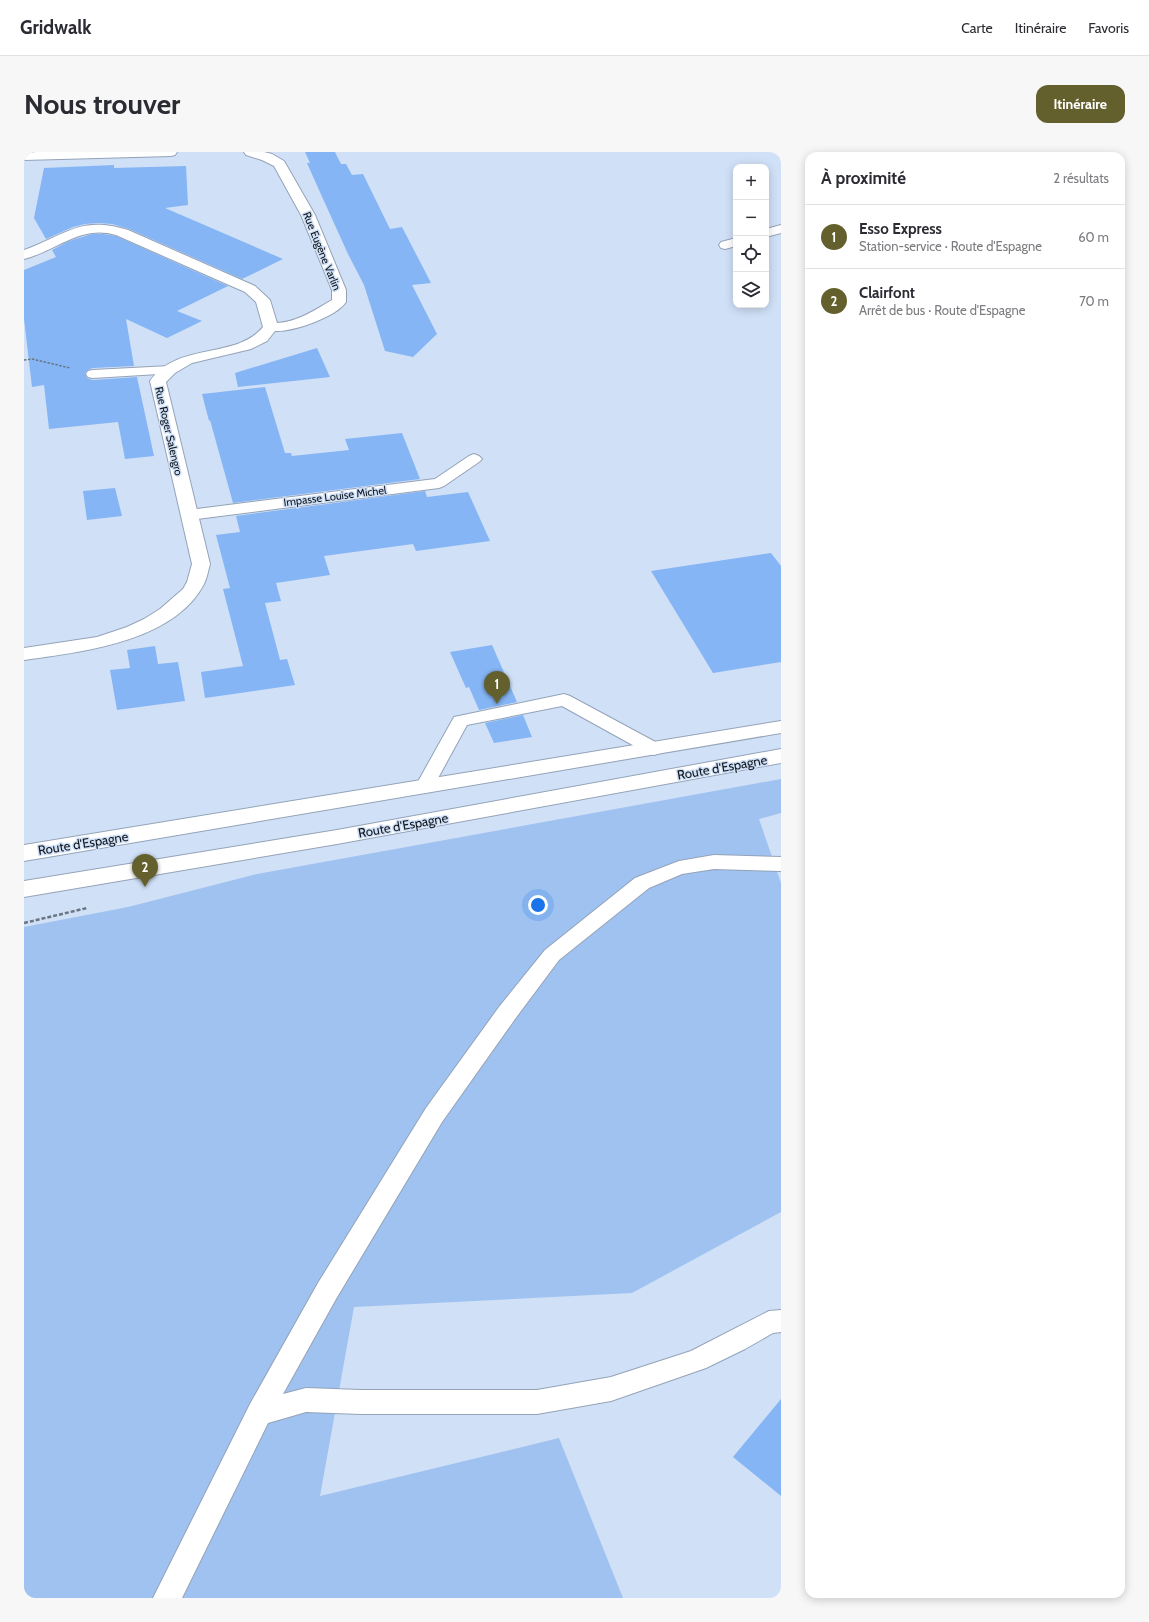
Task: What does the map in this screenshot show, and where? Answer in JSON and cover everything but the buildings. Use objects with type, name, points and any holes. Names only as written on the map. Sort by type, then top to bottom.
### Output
[{"type":"street","points":[[24,156],[171,152]]},
{"type":"street","name":"Rue Eugène Varlin","points":[[250,152],[268,157],[279,164],[308,215],[340,290],[339,302],[315,317],[282,328],[271,327]]},
{"type":"street","points":[[24,255],[72,233],[103,228],[122,233],[250,289],[263,300],[271,327]]},
{"type":"street","name":"Rue Roger Salengro","points":[[24,654],[84,646],[125,636],[156,620],[179,604],[195,585],[201,564],[158,381],[170,370],[186,360],[246,346],[262,338],[271,327]]},
{"type":"street","name":"Route d'Espagne","points":[[24,853],[781,728]]},
{"type":"street","name":"Route d'Espagne","points":[[24,889],[337,837],[781,756]]},
{"type":"lane","points":[[769,232],[781,229]]},
{"type":"lane","points":[[93,374],[170,370]]},
{"type":"lane","name":"Impasse Louise Michel","points":[[189,515],[439,483],[474,458]]},
{"type":"lane","points":[[424,787],[460,721],[564,700],[654,748]]},
{"type":"lane","points":[[167,1598],[259,1413],[328,1291],[434,1115],[507,1013],[552,955],[642,883],[679,868],[714,862],[781,864]]},
{"type":"lane","points":[[259,1413],[306,1400],[361,1402],[537,1402],[611,1390],[697,1360],[736,1341],[769,1322],[781,1321]]},
{"type":"path","points":[[24,360],[32,359],[93,374]]},
{"type":"shaded area","points":[[781,779],[781,813],[759,819],[781,883],[781,1212],[632,1293],[354,1307],[320,1496],[559,1438],[623,1598],[24,1598],[24,927],[128,907],[257,874]]},
{"type":"place","name":"Esso Express","points":[[497,704]]},
{"type":"place","name":"Clairfont","points":[[145,887]]}]
